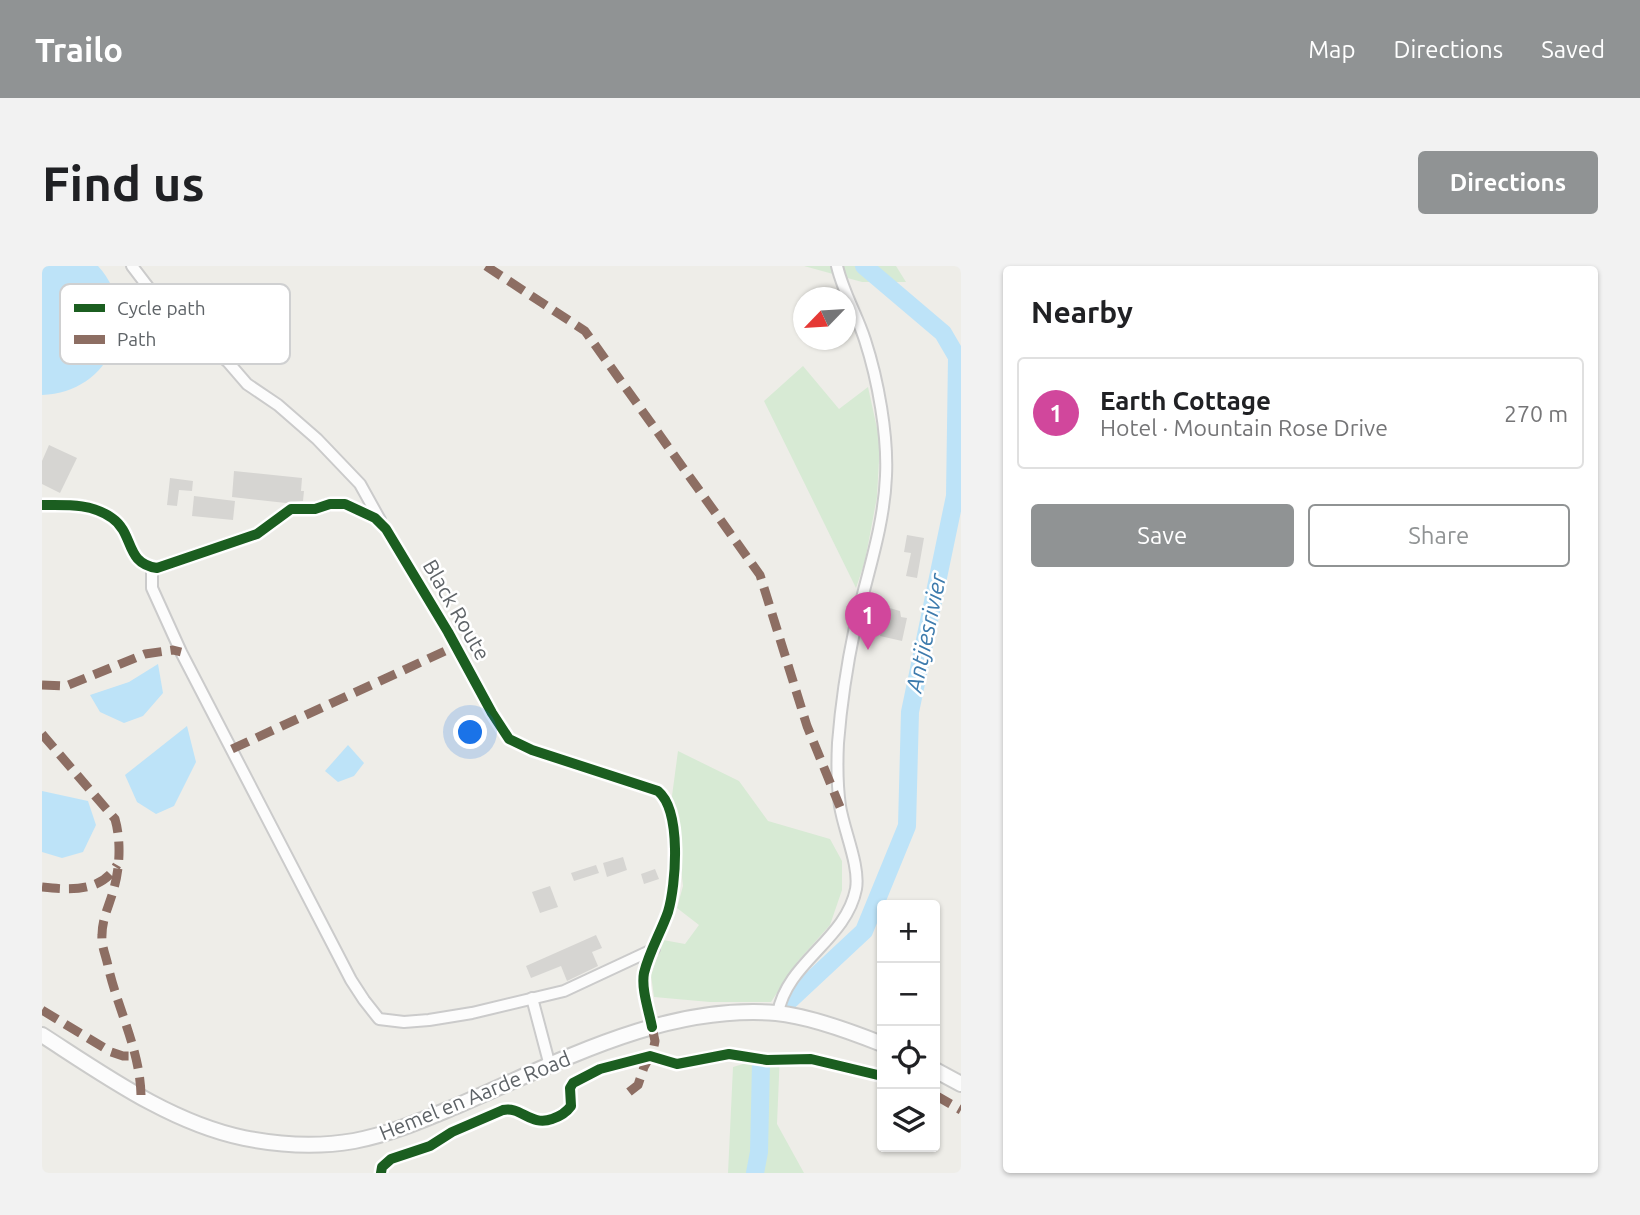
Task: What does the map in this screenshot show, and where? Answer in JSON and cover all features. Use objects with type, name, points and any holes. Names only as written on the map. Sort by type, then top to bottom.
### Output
[{"type":"main road","name":"Hemel en Aarde Road","points":[[42,1035],[141,1095],[206,1127],[245,1138],[287,1143],[341,1143],[397,1130],[652,1027],[711,1014],[778,1013],[834,1027],[877,1042]]},
{"type":"main road","points":[[940,1073],[961,1084]]},
{"type":"street","name":"Black Route","points":[[132,266],[147,284]]},
{"type":"street","points":[[778,1013],[780,999],[786,987],[840,922],[850,906],[856,888],[856,876],[840,807],[838,743],[855,627],[879,530],[886,476],[885,442],[865,339],[837,266]]},
{"type":"street","name":"Black Route","points":[[230,364],[247,384],[278,405],[317,439],[360,484],[509,739],[532,750],[658,791],[665,798],[672,821],[673,886],[668,909],[644,974],[652,1027]]},
{"type":"street","name":"Black Route","points":[[152,567],[157,568],[257,534],[291,509],[314,509],[330,503],[345,504],[375,518],[386,530]]},
{"type":"street","points":[[42,505],[81,505],[113,518],[123,528],[139,562],[152,567],[152,588],[181,652],[351,980],[379,1019],[404,1022],[429,1020],[472,1013],[564,991],[654,949]]},
{"type":"street","points":[[532,998],[550,1066]]},
{"type":"green space","points":[[804,266],[896,266],[906,282],[862,282]]},
{"type":"green space","points":[[803,366],[839,409],[868,387],[880,442],[877,497],[865,561],[856,588],[764,401]]},
{"type":"green space","points":[[678,751],[739,781],[768,821],[830,839],[842,861],[842,890],[830,925],[798,961],[771,1002],[710,1002],[654,997],[651,975],[663,940],[685,944],[699,925],[677,908],[683,886],[672,796]]},
{"type":"green space","points":[[780,1053],[777,1124],[804,1173],[728,1173],[733,1067]]},
{"type":"water","points":[[42,266],[98,266],[111,284],[60,284],[60,364],[104,364],[86,381],[66,391],[42,395]]},
{"type":"water","points":[[158,664],[163,693],[143,716],[124,723],[100,712],[90,695],[129,682]]},
{"type":"water","points":[[187,726],[196,762],[174,806],[156,814],[137,802],[125,775]]},
{"type":"water","points":[[348,745],[364,763],[354,776],[338,782],[325,771]]},
{"type":"water","points":[[42,791],[88,801],[96,825],[83,852],[62,858],[42,852]]},
{"type":"building","points":[[49,445],[77,458],[60,493],[42,484],[42,461]]},
{"type":"building","points":[[234,471],[302,478],[303,501],[286,503],[232,497]]},
{"type":"building","points":[[170,478],[193,481],[192,491],[179,490],[177,506],[167,505]]},
{"type":"building","points":[[194,496],[235,501],[233,520],[192,516]]},
{"type":"building","points":[[907,535],[924,538],[917,578],[906,576],[911,553],[904,552]]},
{"type":"building","points":[[886,607],[900,611],[901,617],[907,618],[902,641],[880,636]]},
{"type":"building","points":[[623,857],[627,870],[607,877],[603,863]]},
{"type":"building","points":[[596,865],[599,873],[574,881],[571,873]]},
{"type":"building","points":[[655,869],[659,879],[644,884],[641,874]]},
{"type":"building","points":[[550,886],[558,907],[540,913],[532,892]]},
{"type":"building","points":[[596,935],[602,948],[592,952],[598,966],[567,981],[561,966],[531,978],[526,966]]},
{"type":"waterway","name":"Antjiesrivier","points":[[789,1001],[864,931],[907,826],[910,712],[955,496],[957,357],[943,333],[864,266]]},
{"type":"waterway","name":"Antjiesrivier","points":[[755,1173],[759,1152],[761,1064]]},
{"type":"marked path","points":[[486,266],[585,331],[760,575],[807,726],[840,807]]},
{"type":"marked path","points":[[232,749],[456,646]]},
{"type":"marked path","points":[[42,685],[66,686],[145,654],[173,650],[181,652]]},
{"type":"marked path","points":[[42,734],[115,819],[119,862],[103,923],[102,943],[133,1046],[141,1095]]},
{"type":"marked path","points":[[42,887],[84,888],[102,881],[117,865]]},
{"type":"marked path","points":[[42,1010],[111,1052],[123,1056],[137,1056]]},
{"type":"marked path","points":[[629,1092],[638,1085],[653,1051],[655,1041],[652,1027]]},
{"type":"marked path","points":[[940,1098],[961,1110]]},
{"type":"cycle path","points":[[42,505],[78,506],[104,513],[119,525],[139,560],[157,568],[257,534],[291,509],[315,509],[330,504],[345,504],[375,518],[386,529],[509,739],[532,750],[658,791],[666,801],[674,831],[675,867],[668,912],[643,979],[652,1027]]},
{"type":"cycle path","points":[[381,1173],[382,1167],[391,1159],[430,1146],[452,1132],[503,1110],[545,1121],[558,1117],[571,1106],[570,1088],[573,1083],[600,1069],[650,1056],[677,1064],[729,1054],[767,1060],[811,1059],[877,1075]]},
{"type":"place","name":"Earth Cottage","points":[[868,650]]}]
